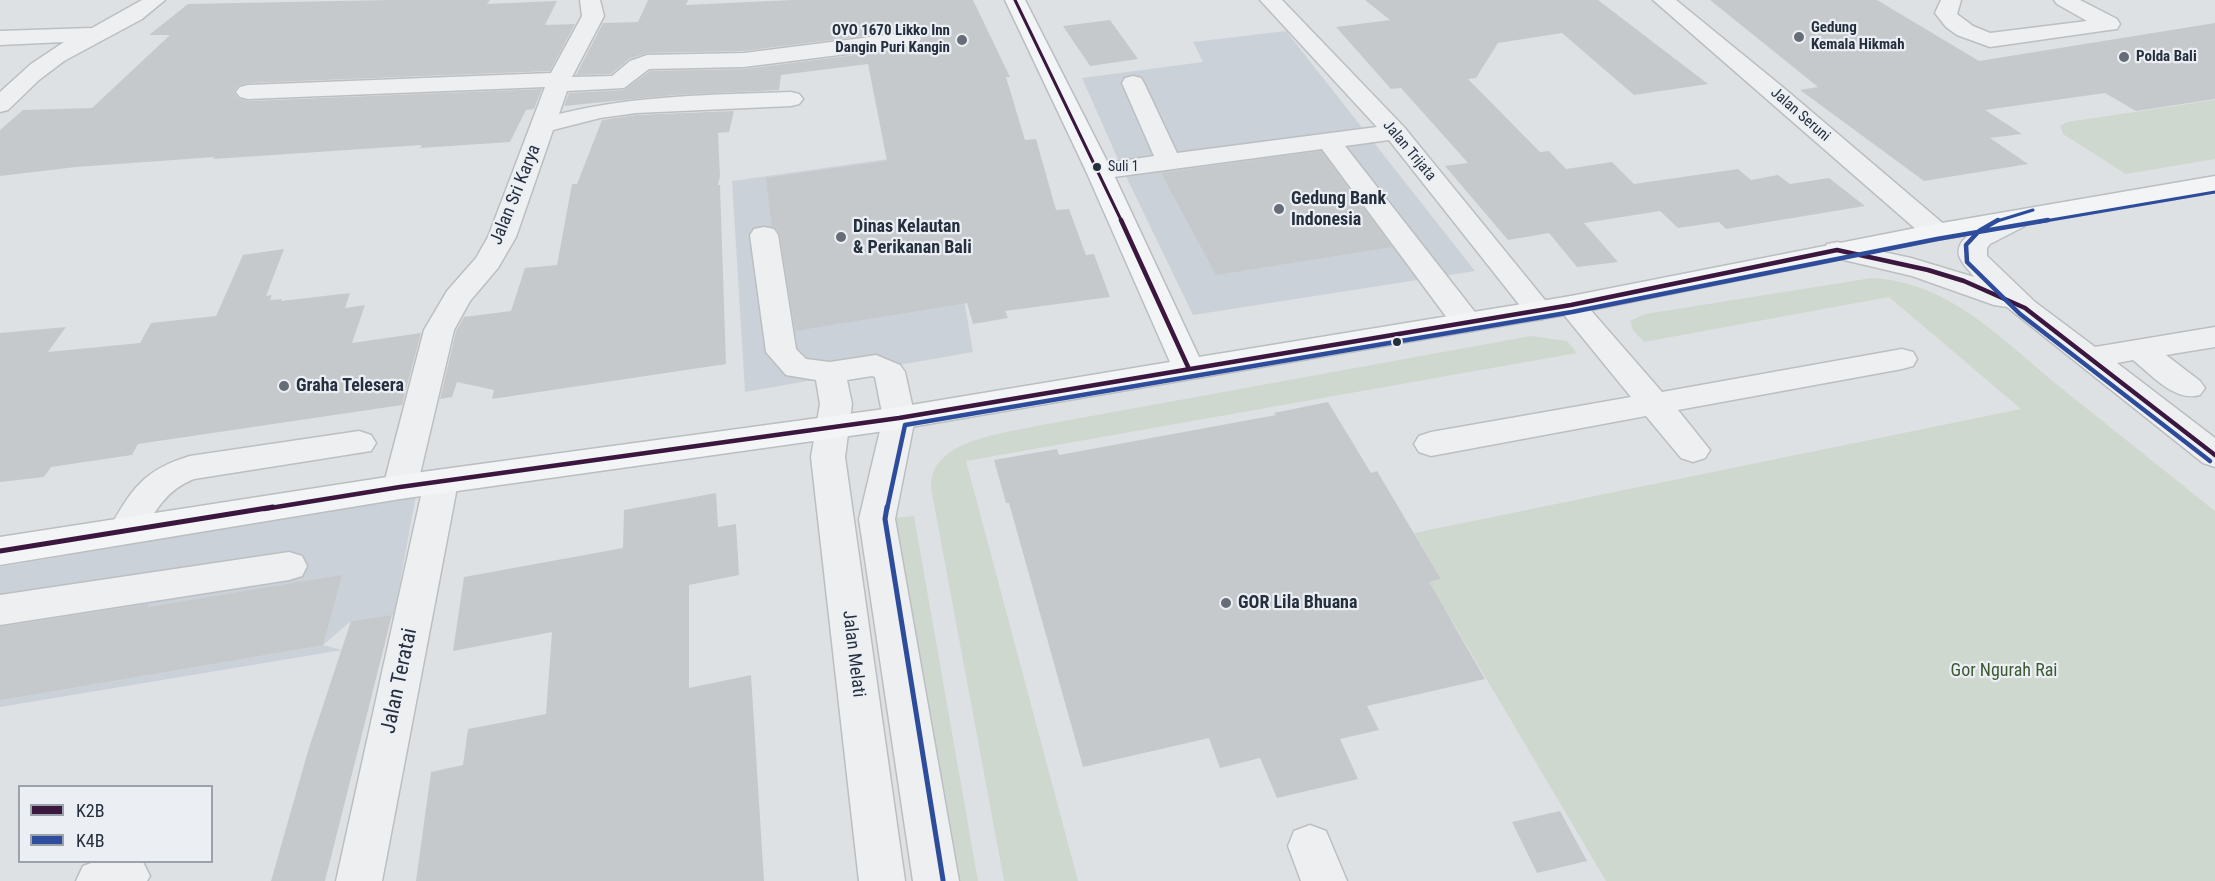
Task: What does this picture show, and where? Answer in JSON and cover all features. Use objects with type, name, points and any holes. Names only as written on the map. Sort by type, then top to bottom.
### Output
[{"type":"main road","points":[[1015,0],[1099,171],[1189,369]]},
{"type":"main road","points":[[0,551],[400,488],[899,418],[1571,305],[1838,250],[2215,184]]},
{"type":"street","points":[[0,105],[29,75],[66,50],[129,19],[155,0]]},
{"type":"street","name":"Jalan Sri Karya","points":[[400,488],[439,330],[457,297],[488,261],[502,237],[558,82],[593,16],[590,0]]},
{"type":"street","name":"Jalan Trijata","points":[[1270,0],[1395,132],[1539,310]]},
{"type":"street","name":"Jalan Seruni","points":[[1663,0],[1777,94],[1936,232]]},
{"type":"street","points":[[1951,0],[1946,13],[1948,18],[1977,37],[1990,40],[2109,24],[2064,0]]},
{"type":"street","points":[[0,38],[98,33]]},
{"type":"street","points":[[248,92],[558,82],[616,83],[623,80],[634,67],[647,62],[744,60],[910,39]]},
{"type":"street","points":[[0,76],[29,75]]},
{"type":"street","points":[[1133,83],[1169,162]]},
{"type":"street","points":[[543,125],[600,111],[636,106],[791,99]]},
{"type":"street","points":[[1099,171],[1395,132]]},
{"type":"street","points":[[1328,140],[1467,323]]},
{"type":"street","points":[[2016,220],[1980,238],[1973,247],[1974,257],[2001,288],[2025,308],[2215,455]]},
{"type":"street","points":[[764,235],[781,352],[797,368],[830,372],[876,365],[889,372],[899,418],[878,519],[936,881]]},
{"type":"street","points":[[1838,250],[1929,270],[1964,281],[2025,308]]},
{"type":"street","points":[[1571,305],[1694,450]]},
{"type":"street","points":[[2089,358],[2215,337]]},
{"type":"street","points":[[2139,350],[2189,388]]},
{"type":"street","points":[[1431,444],[1902,359]]},
{"type":"street","name":"Jalan Melati","points":[[830,372],[836,404],[828,457],[882,881]]},
{"type":"street","points":[[126,531],[149,491],[172,474],[190,468],[359,443]]},
{"type":"street","name":"Jalan Teratai","points":[[359,881],[441,482]]},
{"type":"street","points":[[0,610],[289,566]]},
{"type":"shaded area","points":[[1286,31],[1475,271],[1193,315],[1121,166],[1082,78],[1203,62],[1193,42]]},
{"type":"shaded area","name":"Dinas Kelautan & Perikanan Bali","points":[[924,154],[963,293],[973,352],[745,392],[732,181]]},
{"type":"shaded area","points":[[416,495],[394,615],[351,621],[323,645],[342,650],[0,707],[0,567]]},
{"type":"green space","points":[[2215,100],[2215,159],[2126,174],[2063,134],[2060,126],[2067,122]]},
{"type":"green space","name":"Gor Ngurah Rai","points":[[1872,278],[1901,282],[1928,291],[1976,318],[2215,511],[2215,881],[1606,881],[1451,619],[1428,624],[1407,587],[1441,579],[1414,533],[2021,409],[1889,297],[1644,342],[1633,330],[1630,321],[1645,314]]},
{"type":"green space","points":[[1531,336],[1567,341],[1577,353],[966,461],[1078,881],[1004,881],[931,488],[934,472],[941,460],[953,450],[968,443],[1001,433]]},
{"type":"green space","points":[[914,516],[978,881],[952,881],[894,518]]},
{"type":"building","points":[[490,0],[487,4],[557,1],[545,25],[575,24],[550,71],[248,83],[238,86],[234,92],[238,98],[248,101],[542,89],[534,109],[526,110],[510,142],[420,148],[422,145],[213,159],[215,157],[76,167],[0,176],[0,130],[23,110],[92,108],[170,35],[149,35],[188,4]]},
{"type":"building","points":[[648,0],[688,0],[686,5],[792,0],[973,0],[1010,77],[1006,77],[1025,140],[1036,139],[1056,210],[1069,209],[1086,255],[1094,254],[1110,297],[1005,311],[1008,318],[973,324],[967,303],[795,331],[780,235],[772,226],[766,178],[887,161],[868,64],[781,75],[779,90],[674,95],[564,106],[569,93],[624,90],[650,71],[744,69],[911,48],[920,45],[923,38],[919,32],[910,30],[744,51],[647,53],[629,59],[611,74],[576,75],[603,23],[638,22]]},
{"type":"building","points":[[1365,0],[1598,0],[1708,84],[1634,95],[1562,33],[1498,43],[1476,78],[1468,79],[1540,152],[1549,151],[1566,169],[1612,162],[1634,184],[1738,169],[1751,180],[1778,175],[1790,184],[1829,178],[1865,206],[1726,229],[1719,222],[1678,228],[1660,211],[1584,223],[1618,262],[1577,267],[1549,233],[1508,240],[1445,166],[1468,163],[1401,88],[1391,89],[1336,27],[1390,20]]},
{"type":"building","points":[[1710,0],[1877,0],[1979,61],[2215,23],[2215,99],[2136,111],[2105,93],[1985,110],[2022,134],[1990,138],[2028,164],[1924,181],[1800,90],[1818,87]]},
{"type":"building","points":[[1110,20],[1138,59],[1090,66],[1063,26]]},
{"type":"building","points":[[734,111],[729,132],[718,133],[726,364],[492,399],[494,390],[457,382],[452,397],[440,399],[456,331],[464,317],[511,311],[525,268],[557,265],[572,184],[577,184],[602,120],[636,115]]},
{"type":"building","name":"Gedung Bank Indonesia","points":[[1321,151],[1392,247],[1216,275],[1161,173]]},
{"type":"building","points":[[284,249],[266,296],[272,295],[270,300],[282,299],[281,301],[350,293],[345,308],[365,305],[352,343],[421,333],[402,405],[138,444],[132,455],[51,467],[44,477],[0,482],[0,333],[66,327],[48,352],[140,343],[151,323],[216,316],[243,255]]},
{"type":"building","name":"GOR Lila Bhuana","points":[[1328,402],[1371,473],[1377,471],[1441,579],[1429,582],[1485,679],[1367,706],[1379,730],[1340,739],[1358,779],[1277,798],[1260,758],[1220,768],[1209,738],[1083,767],[1009,503],[1006,503],[994,460],[1057,449],[1059,455],[1276,415],[1274,413]]},
{"type":"building","points":[[716,493],[718,527],[736,524],[739,575],[689,585],[689,688],[751,675],[764,881],[416,881],[431,772],[463,765],[468,729],[546,714],[552,632],[453,651],[464,577],[623,548],[624,510]]},
{"type":"building","points":[[342,575],[323,645],[0,700],[0,627],[149,604],[148,607]]},
{"type":"building","points":[[392,615],[325,881],[271,881],[308,751],[351,621]]},
{"type":"building","points":[[1560,811],[1587,861],[1537,873],[1512,822]]},
{"type":"transit line","name":"K2B","points":[[1015,0],[1099,171],[1189,369]]},
{"type":"transit line","name":"K4B","points":[[943,880],[885,519],[905,425],[1572,312],[1937,239],[2215,192]]},
{"type":"transit line","name":"K4B","points":[[2033,210],[2005,217],[1979,231],[1966,245],[1967,262],[2020,314],[2210,461]]},
{"type":"transit line","name":"K2B","points":[[0,551],[400,487],[899,418],[1571,305],[1837,250],[1928,270],[1964,281],[2025,308],[2215,455]]},
{"type":"place","name":"Gedung Kemala Hikmah","points":[[1799,37]]},
{"type":"place","name":"OYO 1670 Likko Inn Dangin Puri Kangin","points":[[962,40]]},
{"type":"place","name":"Polda Bali","points":[[2124,57]]},
{"type":"place","name":"Suli 1","points":[[1097,167]]},
{"type":"place","name":"Gedung Bank Indonesia","points":[[1279,209]]},
{"type":"place","name":"Dinas Kelautan & Perikanan Bali","points":[[841,237]]},
{"type":"place","name":"Graha Telesera","points":[[284,386]]},
{"type":"place","name":"GOR Lila Bhuana","points":[[1226,603]]}]
